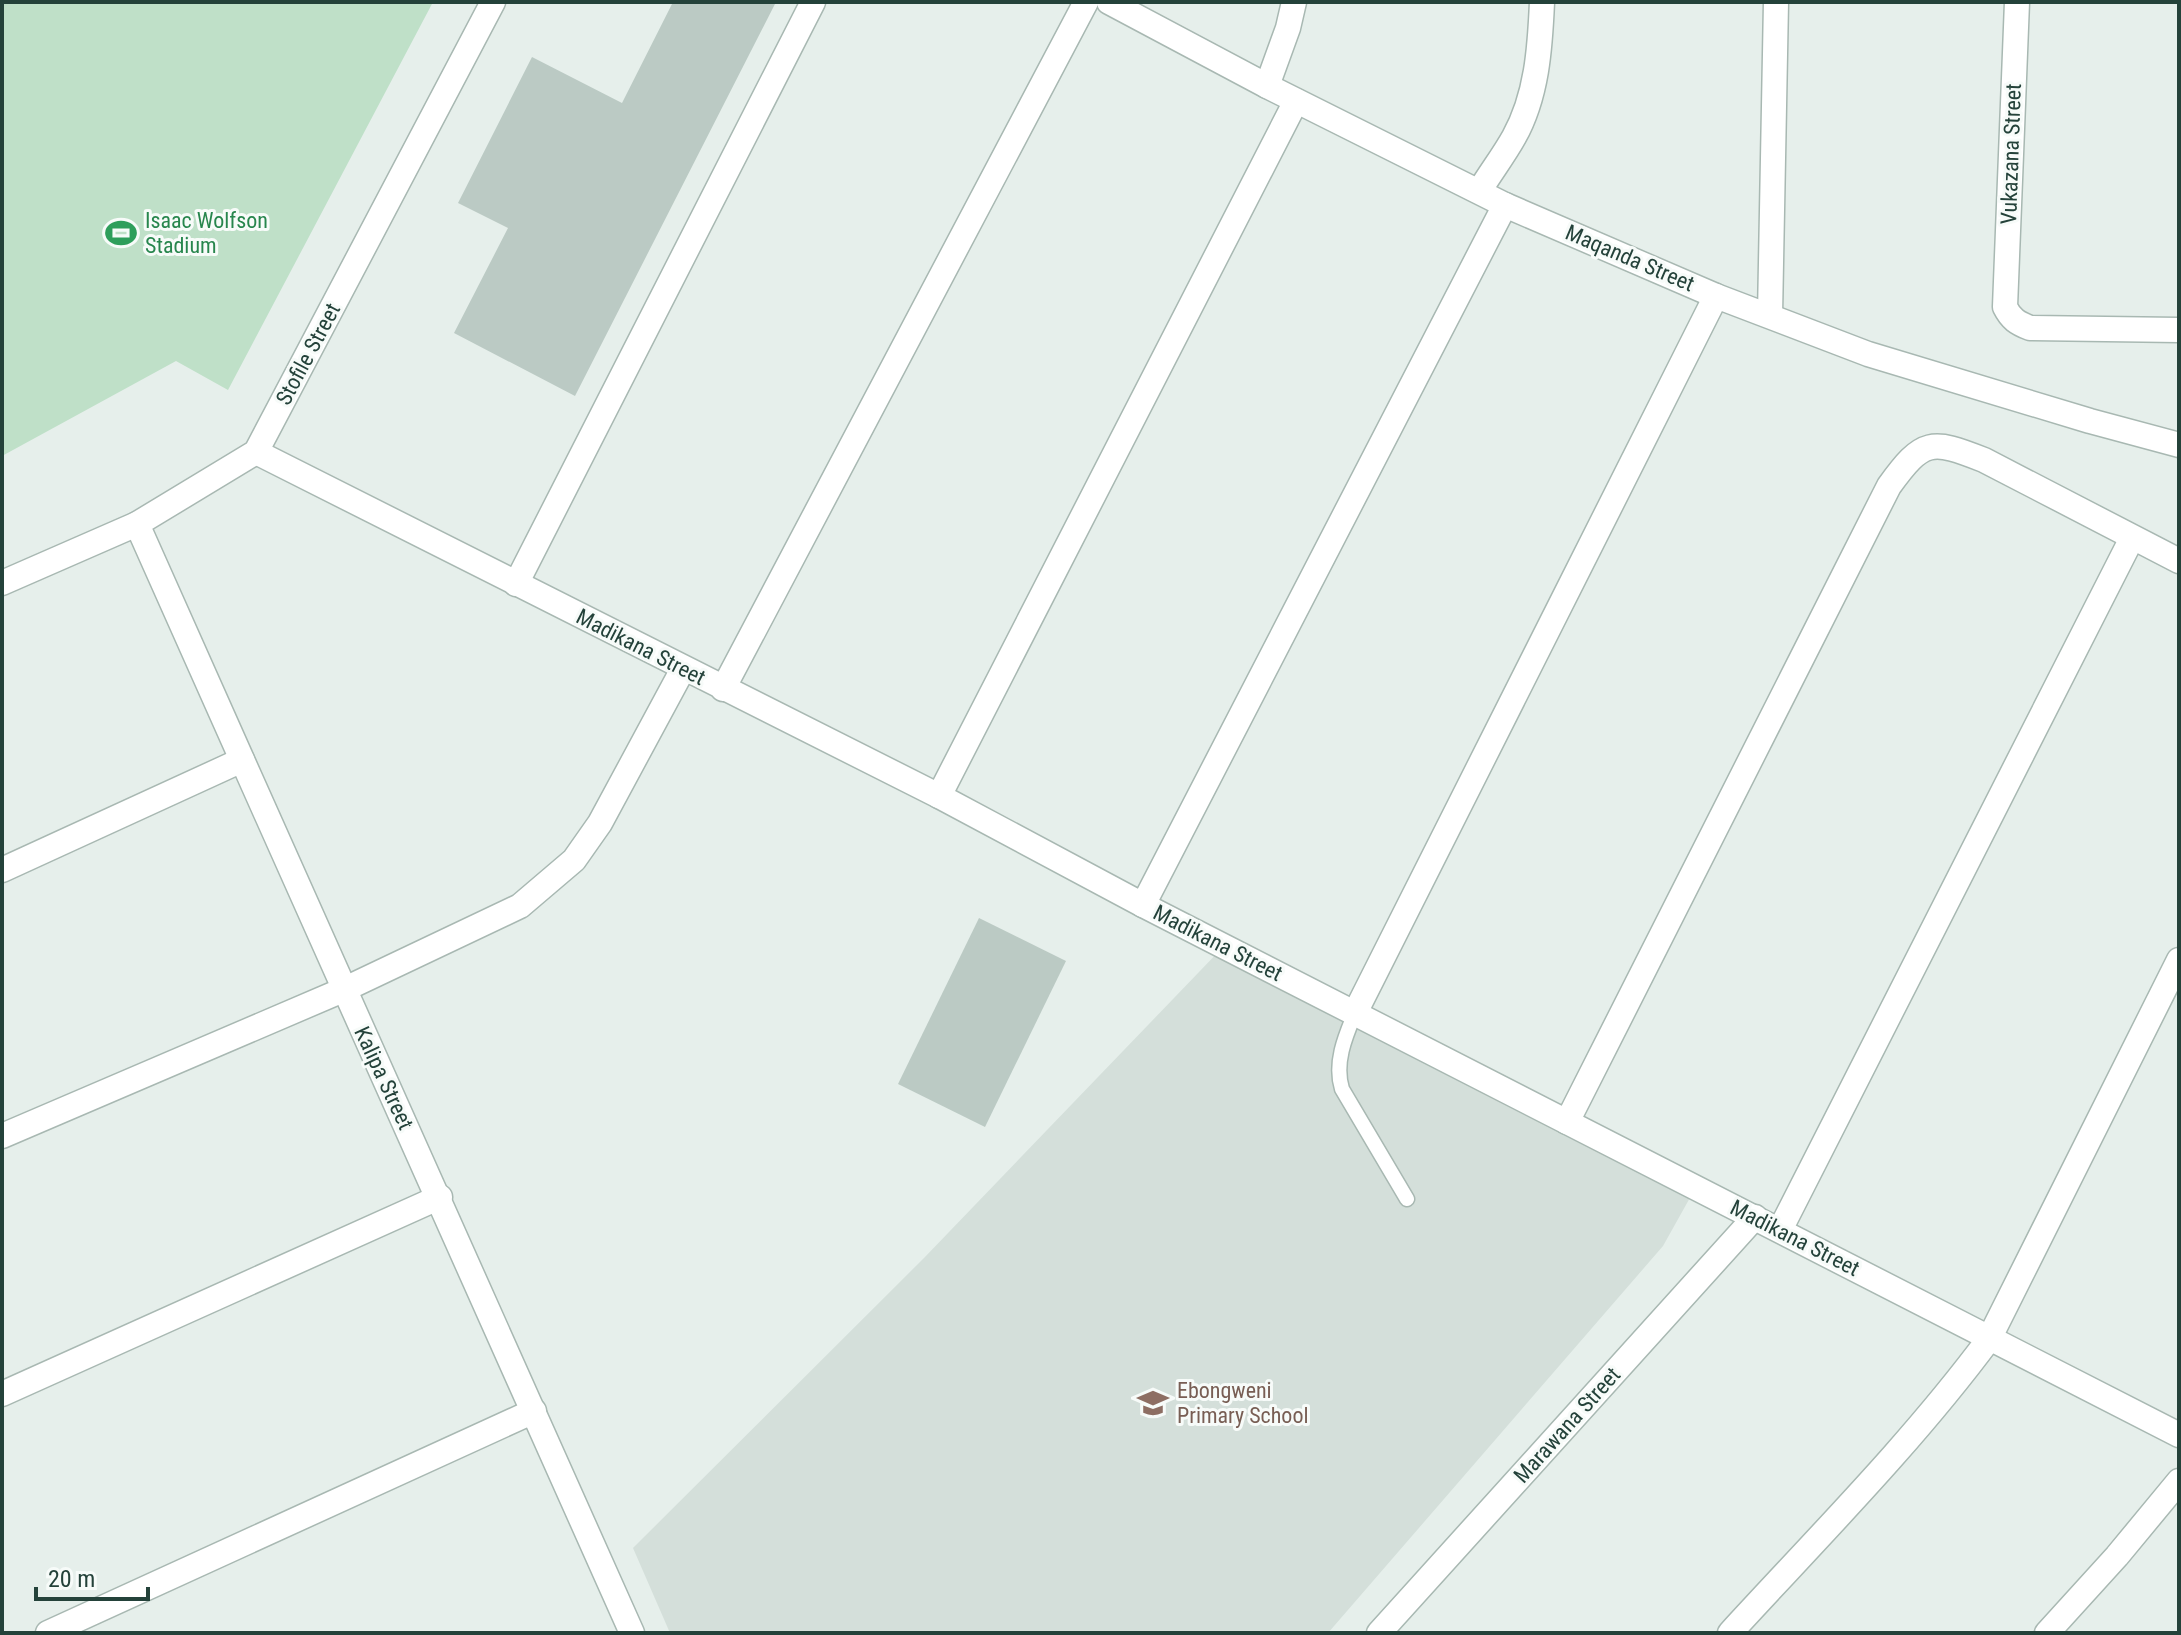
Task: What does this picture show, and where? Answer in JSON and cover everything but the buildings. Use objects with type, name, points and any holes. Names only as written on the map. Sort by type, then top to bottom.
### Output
[{"type":"street","name":"Stofile Street","points":[[256,452],[493,2]]},
{"type":"street","points":[[516,584],[813,2]]},
{"type":"street","points":[[723,689],[1086,2]]},
{"type":"street","name":"Maqanda Street","points":[[1109,2],[1296,101],[1505,205],[1716,296],[1868,354],[2179,445]]},
{"type":"street","points":[[1267,86],[1294,2]]},
{"type":"street","points":[[1480,190],[1515,136],[1529,103],[1540,50],[1542,2]]},
{"type":"street","points":[[1770,315],[1776,2]]},
{"type":"street","name":"Vukazana Street","points":[[2017,2],[2005,307],[2016,322],[2030,328],[2179,330]]},
{"type":"street","points":[[939,796],[1296,101]]},
{"type":"street","points":[[1143,905],[1505,205]]},
{"type":"street","points":[[1355,1013],[1716,296]]},
{"type":"street","points":[[1567,1122],[1889,486],[1909,458],[1924,448],[1938,445],[1955,448],[2179,561]]},
{"type":"street","points":[[2,583],[137,524],[256,452]]},
{"type":"street","name":"Madikana Street","points":[[256,452],[939,796],[1143,905],[2179,1435]]},
{"type":"street","name":"Kalipa Street","points":[[137,524],[343,990],[440,1197],[630,1632]]},
{"type":"street","points":[[1780,1230],[2132,538]]},
{"type":"street","points":[[2,1136],[343,990],[520,906],[574,860],[600,823],[683,669]]},
{"type":"street","points":[[2,870],[242,760]]},
{"type":"street","points":[[1730,1633],[1916,1430],[1989,1339],[2179,960]]},
{"type":"street","points":[[2,1394],[440,1197]]},
{"type":"street","name":"Marawana Street","points":[[1379,1633],[1755,1217]]},
{"type":"street","points":[[48,1633],[534,1411]]},
{"type":"street","points":[[2047,1633],[2179,1481]]},
{"type":"lane","points":[[1355,1013],[1344,1038],[1338,1076],[1342,1089],[1407,1199]]},
{"type":"shaded area","name":"Ebongweni Primary School","points":[[1224,946],[1696,1187],[1663,1246],[1328,1633],[670,1633],[633,1548],[924,1258]]},
{"type":"green space","name":"Isaac Wolfson Stadium","points":[[2,2],[433,2],[228,390],[176,361],[2,456]]},
{"type":"place","name":"Isaac Wolfson Stadium","points":[[121,233]]},
{"type":"place","name":"Ebongweni Primary School","points":[[1153,1403]]}]
